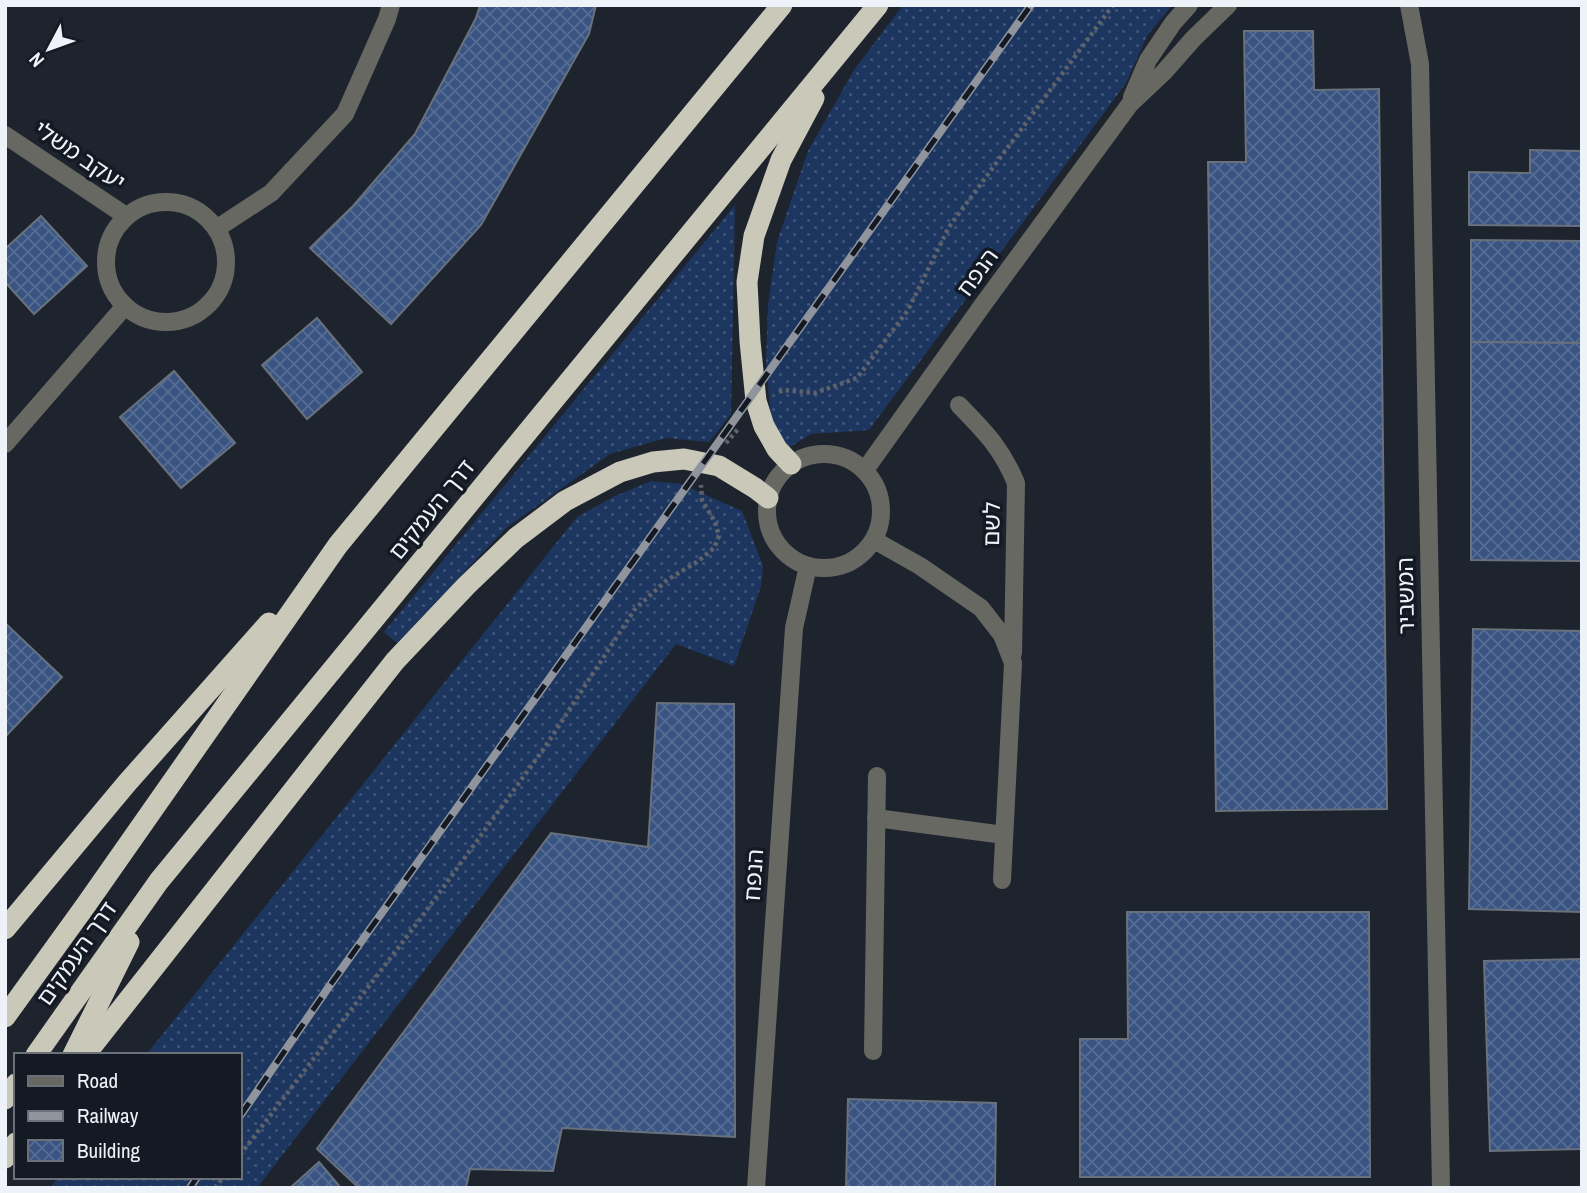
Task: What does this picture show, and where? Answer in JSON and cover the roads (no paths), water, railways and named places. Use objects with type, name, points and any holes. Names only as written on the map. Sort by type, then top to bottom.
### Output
[{"type":"highway","name":"דרך העמקים","points":[[5,1017],[338,545],[782,5]]},
{"type":"highway","name":"דרך העמקים","points":[[37,1053],[159,881],[877,6]]},
{"type":"highway","points":[[791,464],[777,449],[764,426],[756,401],[747,282],[754,236],[781,160],[817,92],[877,6]]},
{"type":"highway","points":[[87,1053],[394,661],[516,538],[565,501],[620,472],[653,462],[684,459],[719,466],[768,498]]},
{"type":"highway","points":[[5,929],[127,783],[338,545]]},
{"type":"highway","points":[[74,1053],[159,881]]},
{"type":"street","points":[[216,229],[271,193],[345,114],[391,5]]},
{"type":"street","name":"הנפח","points":[[1130,104],[1148,60],[1189,5]]},
{"type":"street","name":"הנפח","points":[[865,470],[1130,104],[1228,5]]},
{"type":"street","name":"המשביר","points":[[1409,5],[1420,64],[1441,1188]]},
{"type":"street","name":"יעקב משלי","points":[[5,135],[126,216]]},
{"type":"street","points":[[164,202],[184,205],[202,214],[216,229],[224,246],[226,265],[222,284],[212,300],[197,313],[180,320],[160,322],[141,317],[125,306],[113,290],[106,271],[107,251],[114,232],[126,216],[144,206],[164,202]]},
{"type":"street","points":[[5,444],[125,306]]},
{"type":"street","name":"לשם","points":[[959,405],[990,437],[1007,461],[1016,482],[1013,663],[1002,880]]},
{"type":"street","points":[[821,454],[852,460],[865,470],[876,485],[882,504],[881,522],[874,540],[862,555],[846,565],[827,569],[808,566],[792,559],[779,547],[771,533],[767,516],[768,498],[780,473],[805,457],[821,454]]},
{"type":"street","name":"לשם","points":[[874,540],[920,566],[981,608],[1002,635],[1013,663]]},
{"type":"street","name":"הנפח","points":[[756,1188],[794,628],[808,566]]},
{"type":"street","points":[[873,1051],[877,776]]},
{"type":"street","points":[[876,818],[1004,835]]},
{"type":"railway","points":[[242,1113],[328,988],[1031,5]]},
{"type":"railway","points":[[190,1188],[196,1179]]}]
